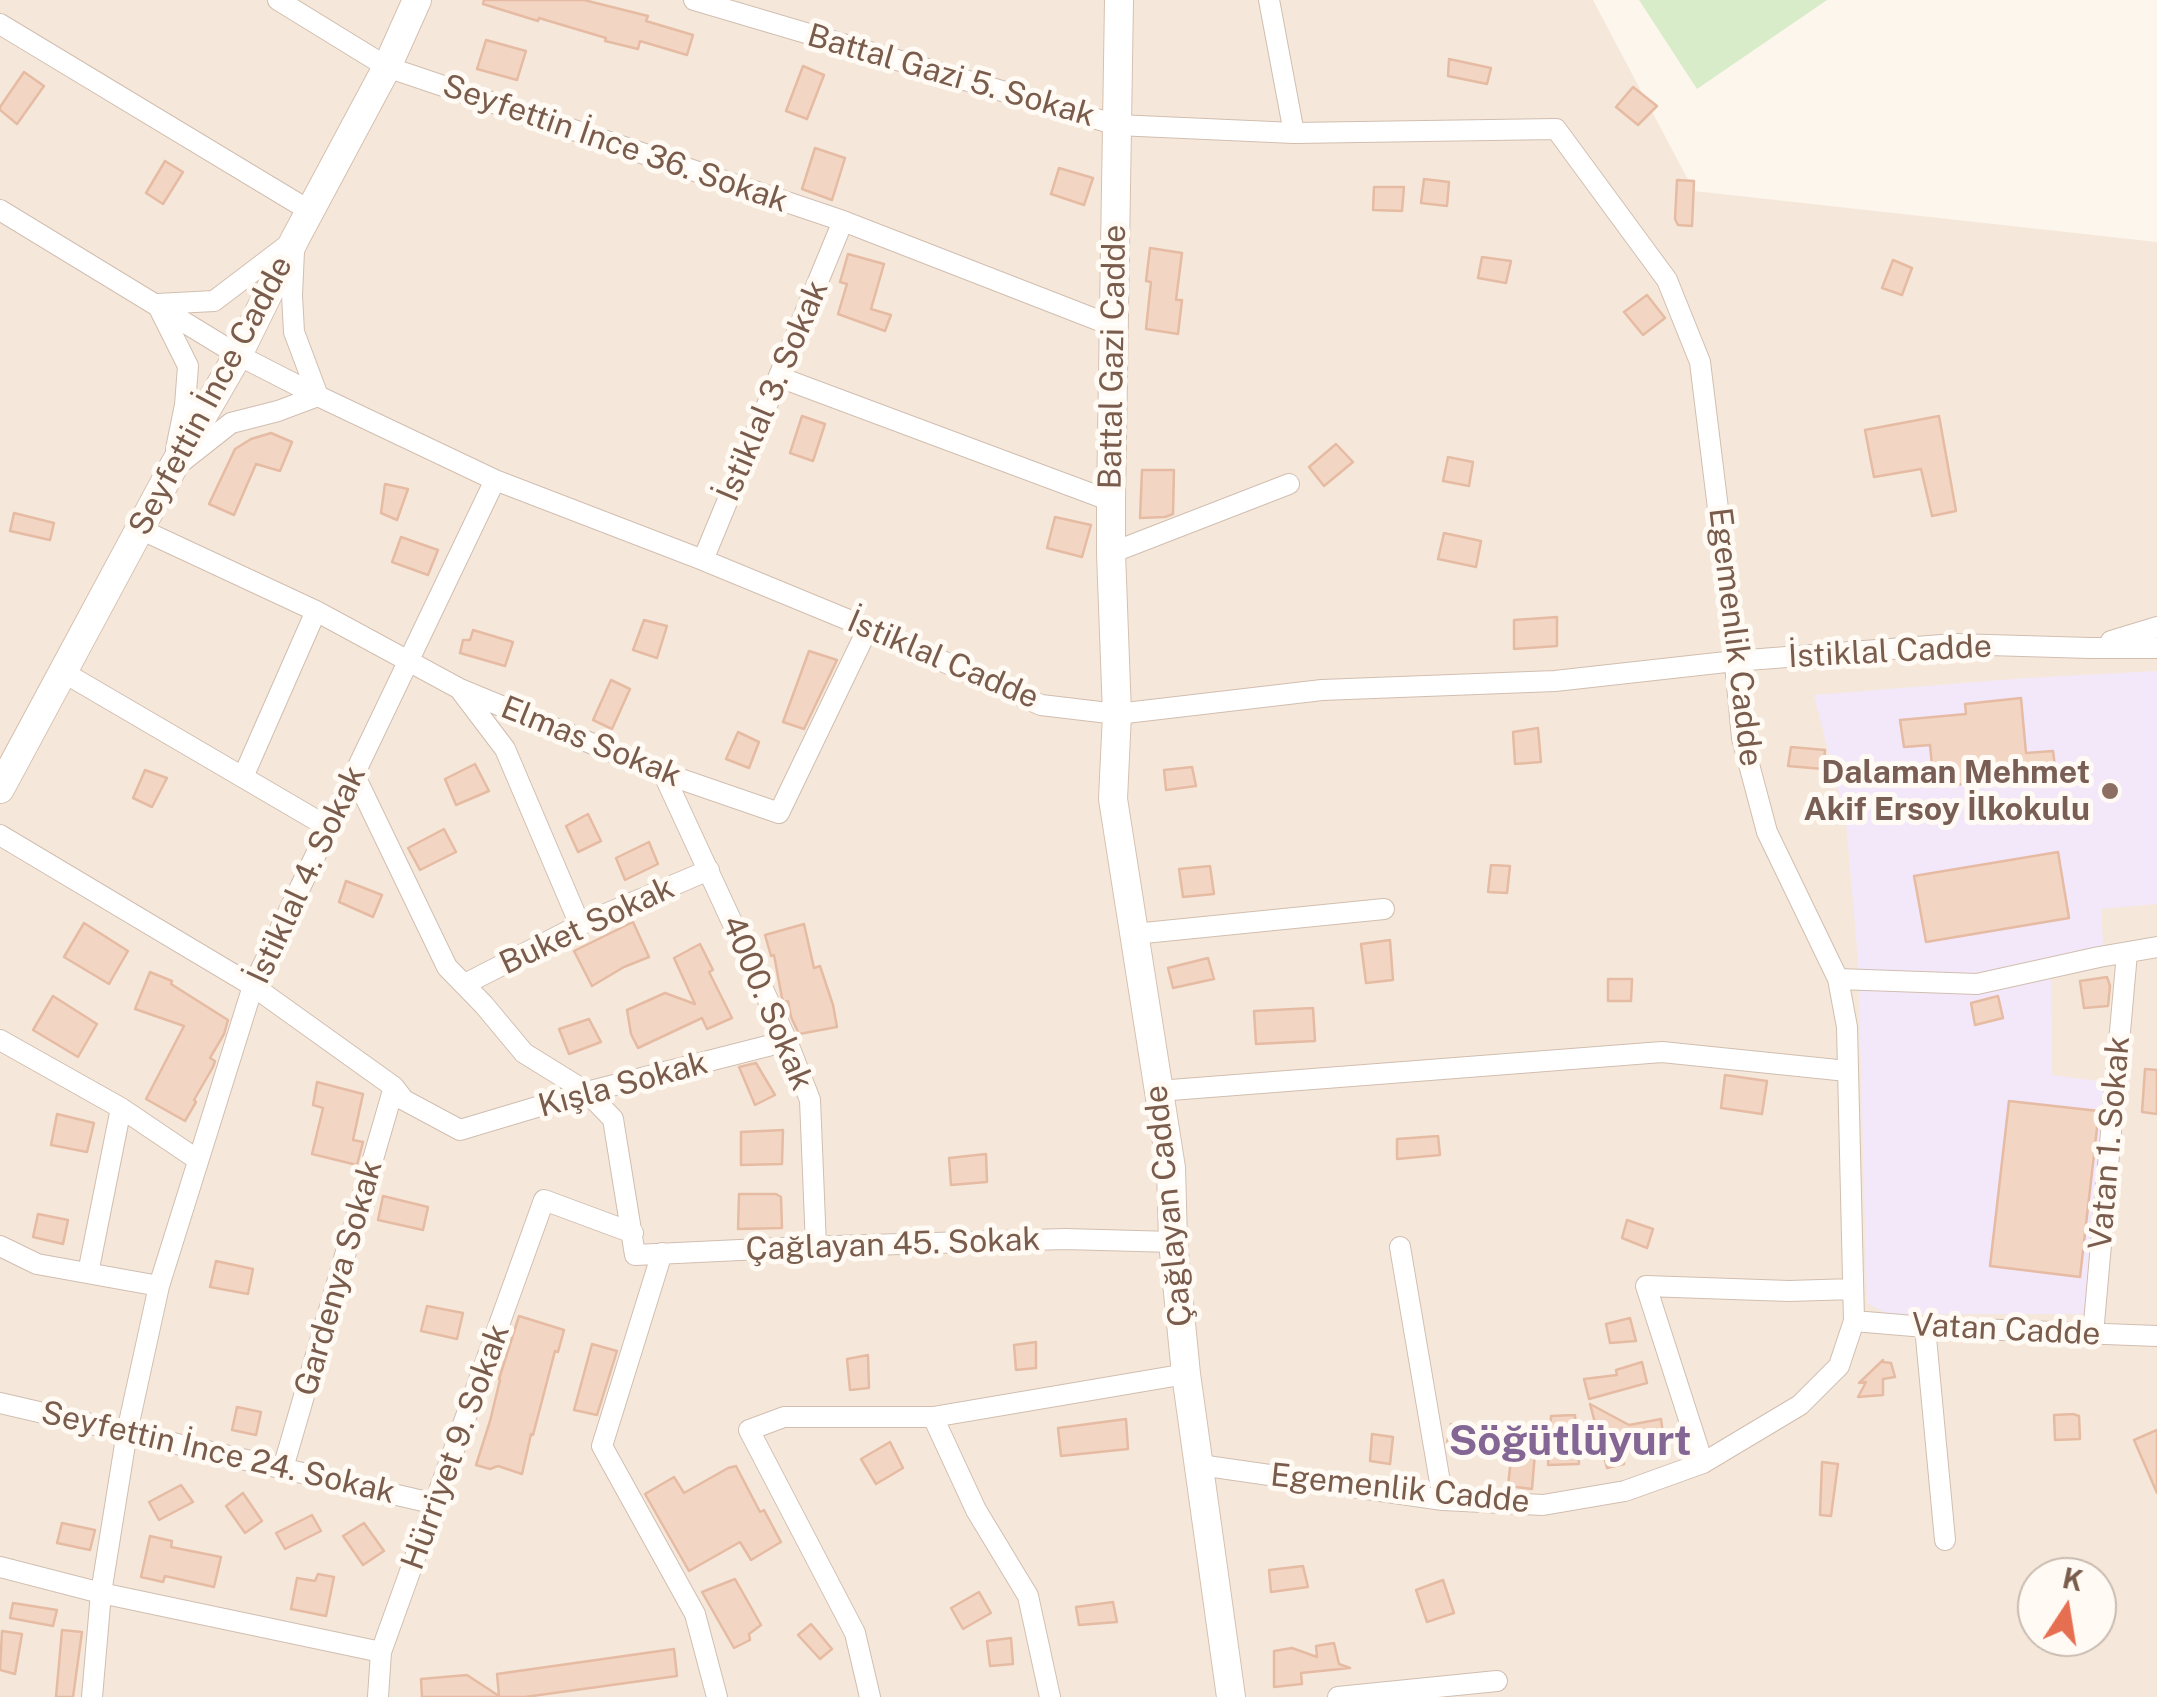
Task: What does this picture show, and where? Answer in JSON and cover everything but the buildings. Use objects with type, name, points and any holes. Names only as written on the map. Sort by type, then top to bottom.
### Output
[{"type":"street","name":"Seyfettin İnce 36. Sokak","points":[[278,0],[387,67],[843,222],[1113,326]]},
{"type":"street","name":"Seyfettin İnce Cadde","points":[[0,789],[172,468],[238,355],[387,67],[417,0]]},
{"type":"street","name":"Battal Gazi 5. Sokak","points":[[694,0],[1117,125],[1294,132]]},
{"type":"street","name":"Battal Gazi Cadde","points":[[1117,714],[1111,552],[1120,0]]},
{"type":"street","points":[[1269,0],[1294,132]]},
{"type":"street","points":[[0,24],[310,211]]},
{"type":"street","name":"Egemenlik Cadde","points":[[1200,1465],[1443,1500],[1543,1505],[1625,1491],[1702,1464],[1800,1405],[1839,1366],[1854,1322],[1847,1027],[1838,979],[1767,832],[1742,738],[1700,362],[1667,280],[1556,128],[1294,132]]},
{"type":"street","name":"İstiklal Cadde","points":[[0,210],[238,355],[318,396],[495,480],[703,560],[1041,705],[1117,714],[1322,690],[1555,681],[1735,661],[1955,644],[2157,648]]},
{"type":"street","name":"İstiklal 3. Sokak","points":[[703,560],[843,222]]},
{"type":"street","points":[[172,468],[185,405],[188,366],[157,304],[214,302],[295,240]]},
{"type":"street","points":[[172,468],[231,424],[318,396],[294,332],[295,240]]},
{"type":"street","points":[[779,377],[1112,501]]},
{"type":"street","name":"İstiklal 4. Sokak","points":[[92,1697],[101,1593],[127,1432],[158,1286],[253,986],[495,480]]},
{"type":"street","points":[[1111,552],[1289,484]]},
{"type":"street","name":"Elmas Sokak","points":[[140,529],[316,610],[460,689],[663,773],[779,813],[868,628]]},
{"type":"street","points":[[244,777],[316,610]]},
{"type":"street","points":[[2090,648],[2157,627]]},
{"type":"street","points":[[62,672],[328,827]]},
{"type":"street","points":[[460,689],[506,750],[580,925]]},
{"type":"street","name":"Çağlayan Cadde","points":[[1117,714],[1113,800],[1172,1168],[1173,1242],[1186,1374],[1231,1697]]},
{"type":"street","name":"4000. Sokak","points":[[663,773],[787,1041],[810,1100],[816,1246]]},
{"type":"street","points":[[354,774],[447,967],[524,1053],[587,1092],[613,1118],[635,1255],[662,1254],[602,1446],[695,1614],[716,1697]]},
{"type":"street","points":[[0,835],[253,986],[394,1087]]},
{"type":"street","name":"Buket Sokak","points":[[465,984],[580,925],[709,870]]},
{"type":"street","points":[[1134,934],[1384,909]]},
{"type":"street","points":[[1838,979],[1977,984],[2157,947]]},
{"type":"street","name":"Vatan 1. Sokak","points":[[2094,1334],[2126,953]]},
{"type":"street","points":[[0,1040],[121,1108],[198,1160]]},
{"type":"street","name":"Kışla Sokak","points":[[394,1087],[404,1100],[460,1130],[587,1092],[787,1041]]},
{"type":"street","points":[[1158,1091],[1662,1052],[1846,1071]]},
{"type":"street","name":"Gardenya Sokak","points":[[282,1468],[394,1087]]},
{"type":"street","points":[[88,1273],[121,1108]]},
{"type":"street","name":"Hürriyet 9. Sokak","points":[[378,1697],[381,1652],[544,1200],[633,1233]]},
{"type":"street","name":"Çağlayan 45. Sokak","points":[[662,1254],[1065,1239],[1173,1242]]},
{"type":"street","points":[[0,1246],[37,1264],[158,1286]]},
{"type":"street","points":[[1400,1247],[1443,1500]]},
{"type":"street","points":[[1702,1464],[1646,1286],[1854,1289]]},
{"type":"street","name":"Vatan Cadde","points":[[1854,1322],[2157,1336]]},
{"type":"street","points":[[1925,1327],[1945,1540]]},
{"type":"street","points":[[870,1697],[856,1633],[749,1430],[784,1417],[933,1417],[1186,1374]]},
{"type":"street","name":"Seyfettin İnce 24. Sokak","points":[[0,1403],[436,1504]]},
{"type":"street","points":[[933,1417],[976,1510],[1028,1596],[1050,1697]]},
{"type":"street","points":[[0,1567],[101,1593],[381,1652]]},
{"type":"street","points":[[1338,1697],[1497,1681]]},
{"type":"shaded area","points":[[0,0],[1593,0],[1694,191],[2157,242],[2157,1697],[0,1697]]},
{"type":"shaded area","points":[[2157,671],[2157,904],[2101,909],[2104,962],[2051,973],[2052,1075],[2112,1083],[2113,1118],[2083,1314],[1888,1314],[1867,1303],[1858,960],[1846,822],[1814,695]]},
{"type":"green space","points":[[1639,0],[1827,0],[1697,89]]},
{"type":"place","name":"Dalaman Mehmet Akif Ersoy İlkokulu","points":[[2110,791]]},
{"type":"district","name":"Söğütlüyurt","points":[[1570,1442]]}]
